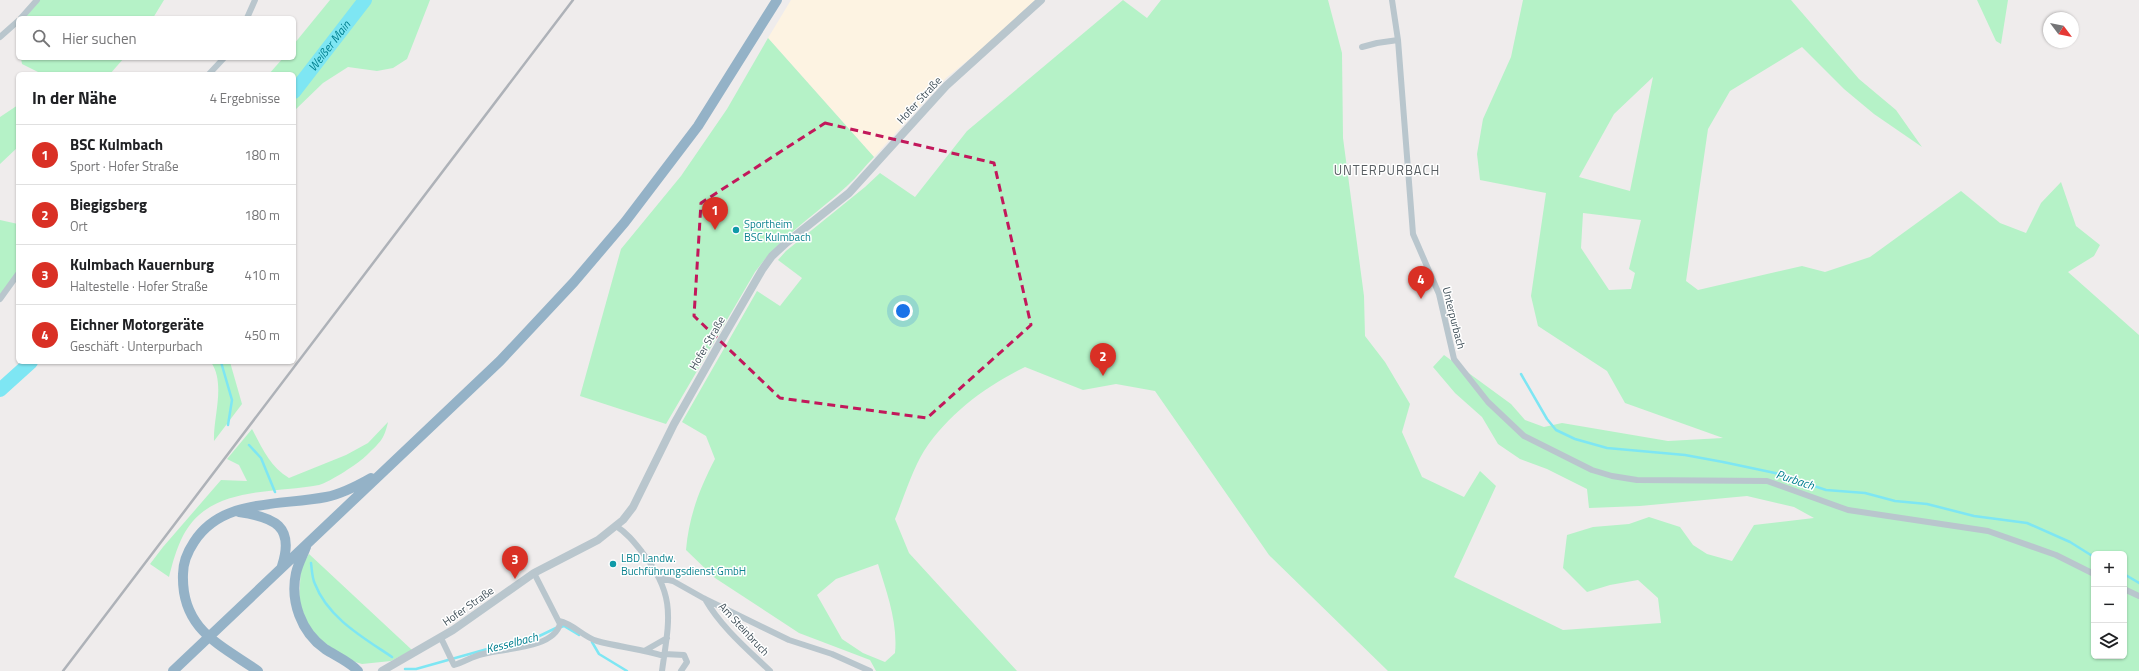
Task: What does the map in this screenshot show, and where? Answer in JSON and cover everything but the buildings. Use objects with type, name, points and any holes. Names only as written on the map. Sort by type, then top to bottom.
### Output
[{"type":"highway","points":[[173,671],[500,361],[574,282],[615,234],[698,126],[777,0]]},
{"type":"highway","points":[[263,671],[255,669],[230,654],[199,626],[190,613],[184,597],[183,568],[190,549],[201,531],[212,521],[233,511],[260,505],[298,502],[328,496],[357,486],[382,473]]},
{"type":"highway","points":[[233,511],[262,515],[272,520],[280,528],[286,540],[286,553],[282,567]]},
{"type":"highway","points":[[307,545],[296,573],[295,594],[297,610],[311,637],[324,648],[358,671]]},
{"type":"street","points":[[23,16],[37,0]]},
{"type":"street","points":[[248,16],[255,0]]},
{"type":"street","name":"Hofer Straße","points":[[382,671],[441,638],[534,573],[598,540],[616,526],[632,506],[674,424],[762,270],[772,256],[849,192],[946,86],[1040,0]]},
{"type":"street","name":"Unterpurbach","points":[[1392,0],[1398,40],[1413,234],[1439,294],[1454,359],[1488,402],[1530,440],[1592,470],[1637,480],[1767,481],[1848,510],[1988,531],[2056,555],[2091,572]]},
{"type":"street","points":[[0,37],[16,24]]},
{"type":"street","points":[[1362,47],[1398,40]]},
{"type":"street","points":[[211,72],[222,60]]},
{"type":"street","points":[[0,299],[16,277]]},
{"type":"street","points":[[616,526],[626,532],[660,578],[669,616],[662,671]]},
{"type":"street","points":[[534,573],[559,625]]},
{"type":"street","name":"Am Steinbruch","points":[[660,578],[674,581],[705,599],[788,640],[832,654],[870,671]]},
{"type":"street","points":[[2127,590],[2139,596]]},
{"type":"street","name":"Am Steinbruch","points":[[705,599],[712,610],[740,642],[770,671]]},
{"type":"street","points":[[441,638],[454,665],[482,654],[538,643],[554,634],[559,625],[567,622],[596,640],[664,655],[684,655],[687,662],[682,671]]},
{"type":"street","points":[[646,650],[667,638]]},
{"type":"highlighted area","points":[[825,123],[994,163],[1031,325],[927,418],[780,398],[694,316],[701,203]]},
{"type":"shaded area","points":[[791,0],[1035,0],[987,45],[946,78],[874,157],[768,38]]},
{"type":"green space","points":[[37,0],[164,0],[154,16],[23,16]]},
{"type":"green space","points":[[330,0],[430,0],[407,59],[393,68],[377,71],[348,67],[323,83],[296,109],[296,72],[271,72],[281,60],[296,60],[296,42]]},
{"type":"green space","points":[[1123,0],[1147,18],[1161,0],[1328,0],[1342,53],[1343,138],[1364,296],[1365,336],[1385,362],[1410,404],[1402,432],[1422,477],[1464,497],[1480,471],[1496,486],[1454,577],[1563,630],[1661,623],[1658,598],[1638,580],[1610,585],[1587,592],[1563,568],[1567,535],[1593,527],[1629,524],[1649,517],[1680,527],[1693,545],[1707,554],[1732,561],[1754,525],[1814,518],[1794,507],[1747,496],[1640,506],[1589,508],[1587,489],[1547,469],[1520,459],[1498,444],[1482,417],[1455,393],[1433,367],[1444,355],[1511,404],[1525,420],[1544,427],[1562,423],[1668,441],[1723,438],[1625,403],[1607,371],[1538,326],[1531,296],[1546,193],[1480,180],[1477,154],[1483,119],[1511,57],[1523,0],[1791,0],[1859,79],[1896,110],[1922,147],[1874,114],[1844,89],[1802,47],[1730,91],[1708,129],[1686,281],[1698,290],[1802,266],[1825,272],[1870,257],[1961,191],[2000,223],[2026,233],[2041,203],[2061,182],[2076,226],[2100,245],[2094,256],[2068,272],[2139,335],[2139,671],[1388,671],[1269,555],[1155,391],[1116,384],[1083,390],[1025,367],[982,392],[944,425],[924,451],[916,466],[895,519],[909,553],[1017,671],[876,671],[870,660],[799,633],[715,578],[686,550],[692,514],[704,482],[715,459],[706,436],[682,422],[757,291],[780,306],[802,278],[778,260],[786,251],[880,173],[915,197],[967,131]],"holes":[[[1653,77],[1630,191],[1579,177],[1614,114]],[[1583,213],[1641,220],[1629,269],[1635,273],[1631,289],[1609,290],[1581,248]],[[878,564],[891,608],[896,642],[895,653],[885,662],[863,653],[842,639],[817,595],[836,579]]]},
{"type":"green space","points":[[1977,0],[2008,0],[2001,44],[1996,41]]},
{"type":"green space","points":[[768,38],[874,157],[847,186],[798,227],[765,259],[755,272],[666,424],[580,396],[621,249],[681,176],[727,109]]},
{"type":"green space","points":[[21,60],[122,60],[112,72],[38,72],[22,64]]},
{"type":"green space","points":[[16,106],[16,149],[0,164],[0,117]]},
{"type":"green space","points":[[0,220],[16,224],[16,273],[0,295]]},
{"type":"green space","points":[[212,364],[231,364],[242,404],[214,441],[218,401],[218,380]]},
{"type":"green space","points":[[388,422],[381,440],[367,455],[358,463],[324,483],[319,485],[240,495],[211,506],[193,521],[183,536],[176,551],[169,577],[150,564],[221,480],[247,481],[239,465],[227,459],[252,429],[272,463],[282,474],[289,478],[346,455],[368,443]]},
{"type":"green space","points":[[309,554],[412,650],[391,661],[362,664],[348,660],[317,637],[307,623],[299,601],[301,567]]},
{"type":"waterway","name":"Weißer Main","points":[[296,89],[365,0]]},
{"type":"waterway","name":"Weißer Main","points":[[0,390],[29,364]]},
{"type":"waterway","name":"Kesselbach","points":[[222,364],[232,400],[228,425]]},
{"type":"waterway","name":"Purbach","points":[[1521,374],[1547,419],[1556,430],[1575,439],[1607,448],[1685,455],[1723,462],[1775,473],[1826,490],[1865,493],[1895,501],[1927,504],[1974,516],[2027,523],[2070,542],[2091,555]]},
{"type":"waterway","name":"Kesselbach","points":[[249,445],[261,458],[275,492]]},
{"type":"waterway","name":"Kesselbach","points":[[311,563],[314,582],[321,596],[329,607],[359,635],[392,657]]},
{"type":"waterway","name":"Purbach","points":[[2127,576],[2139,583]]},
{"type":"waterway","name":"Kesselbach","points":[[561,627],[564,626],[579,635]]},
{"type":"waterway","name":"Kesselbach","points":[[405,669],[416,669],[498,646],[531,640],[556,628]]},
{"type":"waterway","name":"Kesselbach","points":[[592,642],[599,654],[627,671]]},
{"type":"railway","points":[[63,671],[573,0]]},
{"type":"place","name":"BSC Kulmbach","points":[[715,230]]},
{"type":"place","name":"Sportheim BSC Kulmbach","points":[[736,230]]},
{"type":"place","name":"Eichner Motorgeräte","points":[[1421,299]]},
{"type":"place","name":"Biegigsberg","points":[[1103,376]]},
{"type":"place","name":"LBD Landw. Buchführungsdienst GmbH","points":[[613,564]]},
{"type":"place","name":"Kulmbach Kauernburg","points":[[515,579]]},
{"type":"district","name":"UNTERPURBACH","points":[[1387,170]]}]
